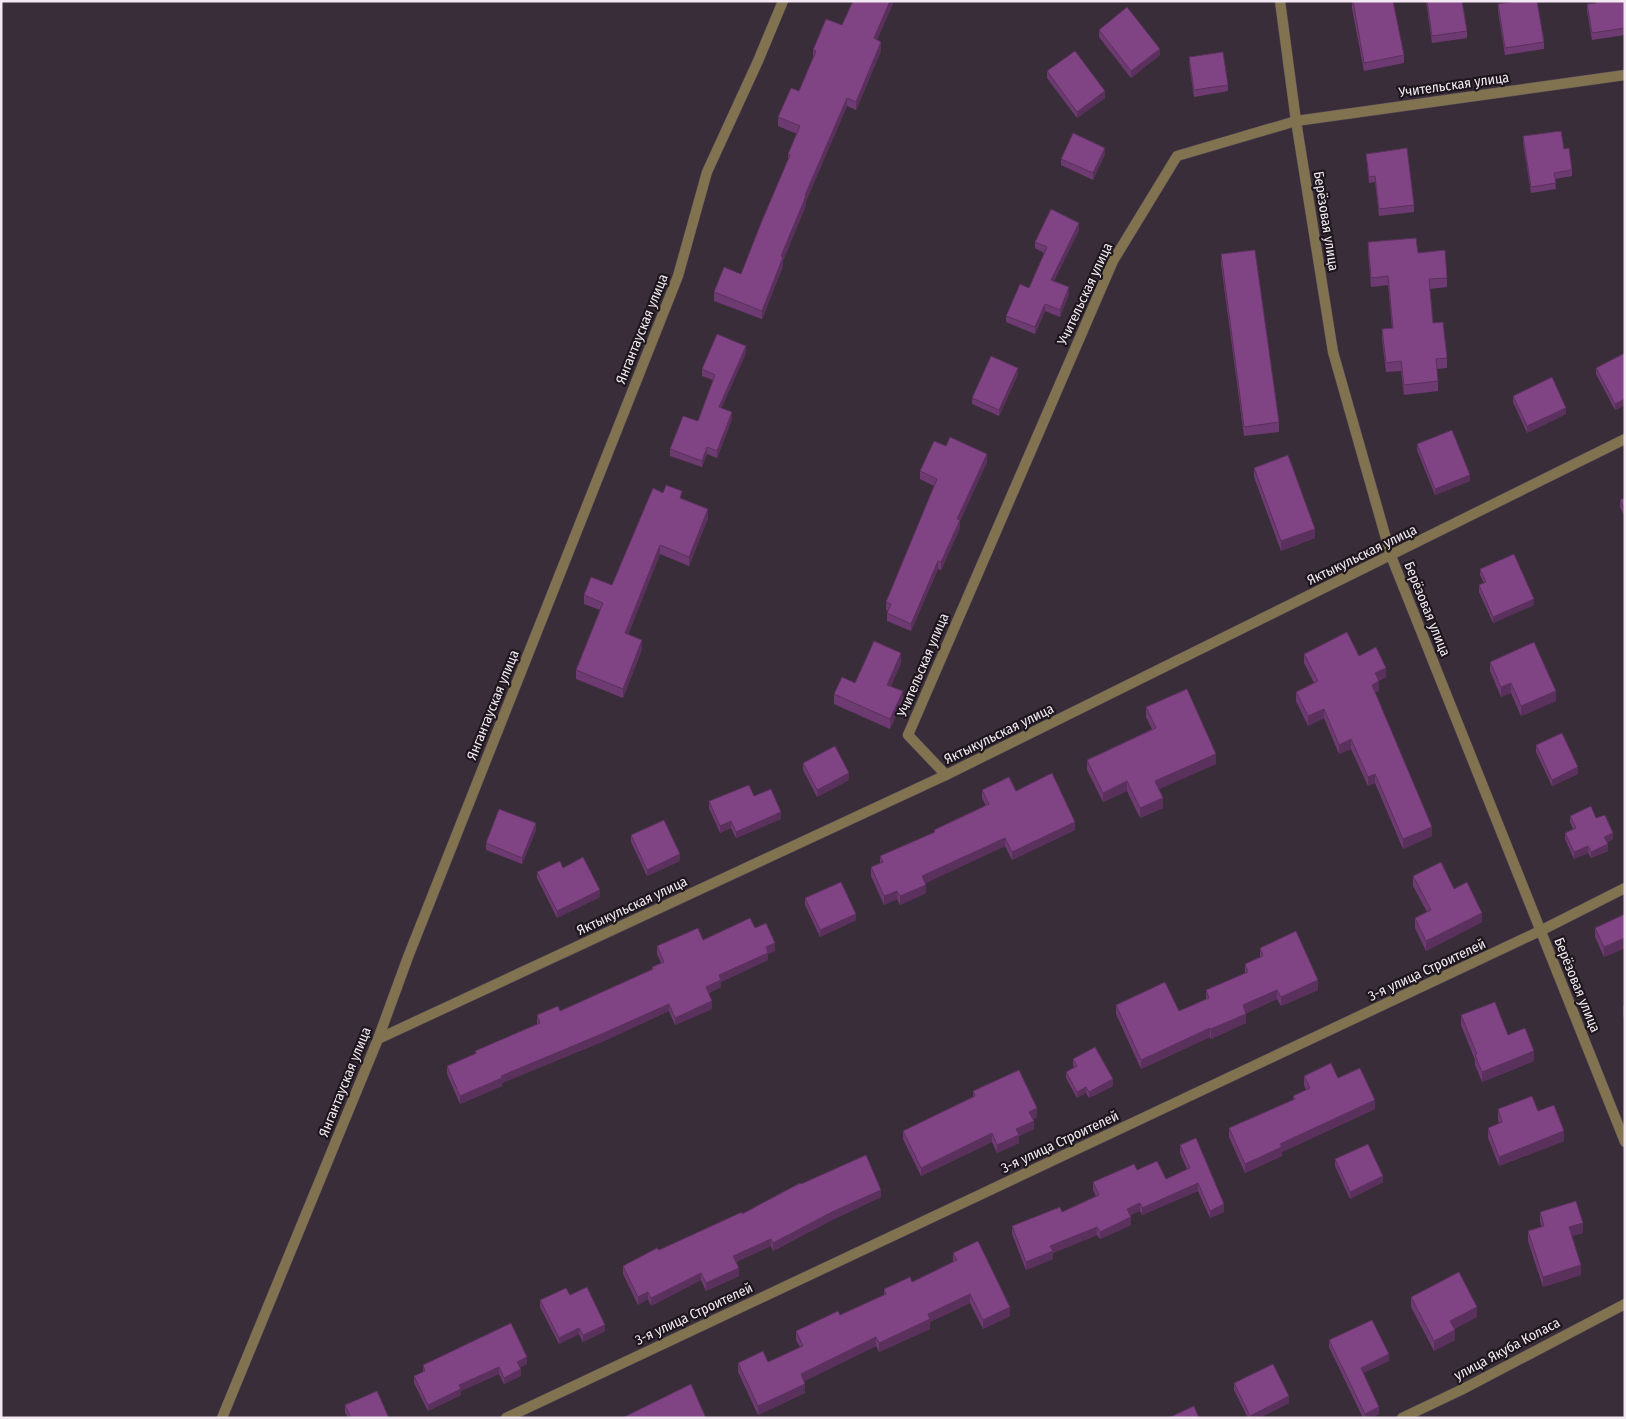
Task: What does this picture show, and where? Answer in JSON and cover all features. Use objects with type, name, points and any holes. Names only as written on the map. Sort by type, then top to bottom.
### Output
[{"type":"street","name":"Янгантауская улица","points":[[222,1418],[378,1039],[408,957],[678,276],[707,172],[758,61],[782,1]]},
{"type":"street","name":"Берёзовая улица","points":[[1280,1],[1296,121],[1333,352],[1391,556],[1625,1142]]},
{"type":"street","name":"Учительская улица","points":[[946,776],[908,735],[1113,261],[1177,156],[1296,121],[1625,75]]},
{"type":"street","name":"Яктыкульская улица","points":[[378,1039],[946,776],[1625,439]]},
{"type":"street","name":"3-я улица Строителей","points":[[506,1418],[1540,932],[1625,888]]},
{"type":"street","name":"улица Якуба Коласа","points":[[1402,1418],[1625,1304]]},
{"type":"building","points":[[853,1],[890,1],[874,38],[881,42],[856,102],[847,98],[805,195],[762,311],[714,292],[724,267],[741,274],[790,155],[788,154],[800,126],[778,117],[791,88],[799,91],[816,51],[813,50],[826,19],[842,25]]},
{"type":"building","points":[[1353,1],[1393,1],[1404,55],[1364,63]]},
{"type":"building","points":[[1427,1],[1462,1],[1467,31],[1432,36]]},
{"type":"building","points":[[1516,1],[1537,1],[1544,42],[1505,48],[1498,4]]},
{"type":"building","points":[[1596,1],[1625,1],[1625,28],[1592,33],[1587,4],[1596,3]]},
{"type":"building","points":[[1127,7],[1160,49],[1131,71],[1099,30]]},
{"type":"building","points":[[1075,51],[1105,91],[1077,112],[1047,71]]},
{"type":"building","points":[[1223,52],[1228,85],[1194,90],[1189,57]]},
{"type":"building","points":[[1561,131],[1564,149],[1569,148],[1572,170],[1554,173],[1556,183],[1531,187],[1523,136]]},
{"type":"building","points":[[1073,133],[1105,148],[1093,173],[1061,159]]},
{"type":"building","points":[[1407,148],[1414,205],[1379,209],[1375,176],[1369,177],[1366,154]]},
{"type":"building","points":[[1051,209],[1079,223],[1051,280],[1069,287],[1060,310],[1045,304],[1035,327],[1006,316],[1020,284],[1029,288],[1047,247],[1035,242]]},
{"type":"building","points":[[1416,238],[1418,253],[1445,250],[1447,278],[1429,279],[1433,323],[1443,322],[1447,358],[1436,359],[1438,381],[1404,385],[1401,361],[1386,363],[1382,329],[1393,328],[1388,276],[1371,278],[1368,242]]},
{"type":"building","points":[[1255,250],[1279,422],[1244,427],[1221,254]]},
{"type":"building","points":[[717,334],[746,346],[719,407],[732,412],[717,451],[707,447],[702,461],[670,449],[683,416],[698,421],[715,375],[702,369]]},
{"type":"building","points":[[1625,353],[1625,399],[1615,404],[1596,368]]},
{"type":"building","points":[[991,356],[1018,368],[999,410],[972,398]]},
{"type":"building","points":[[1552,377],[1566,408],[1527,426],[1513,396]]},
{"type":"building","points":[[1452,430],[1470,475],[1435,489],[1417,444]]},
{"type":"building","points":[[950,437],[987,454],[957,519],[960,520],[941,562],[938,561],[911,624],[887,613],[891,604],[886,602],[937,479],[920,471],[934,441],[946,446]]},
{"type":"building","points":[[1288,455],[1315,529],[1281,541],[1254,468]]},
{"type":"building","points":[[666,485],[682,491],[680,498],[708,509],[689,557],[660,545],[625,633],[642,640],[623,689],[576,670],[603,603],[584,595],[591,577],[612,585],[653,488],[663,493]]},
{"type":"building","points":[[1625,498],[1625,510],[1620,500]]},
{"type":"building","points":[[1514,554],[1534,599],[1493,617],[1479,585],[1486,582],[1480,569]]},
{"type":"building","points":[[1347,632],[1359,656],[1376,647],[1386,668],[1375,673],[1379,681],[1372,685],[1432,827],[1403,839],[1375,774],[1368,777],[1351,739],[1339,745],[1324,709],[1308,716],[1296,692],[1318,681],[1304,654]]},
{"type":"building","points":[[874,641],[901,653],[887,685],[903,691],[890,719],[834,694],[842,677],[855,683]]},
{"type":"building","points":[[1534,642],[1556,691],[1521,706],[1511,683],[1501,687],[1490,662]]},
{"type":"building","points":[[1187,689],[1216,754],[1155,781],[1163,798],[1140,808],[1127,781],[1103,793],[1087,760],[1156,728],[1146,707]]},
{"type":"building","points":[[1562,733],[1578,767],[1552,780],[1536,745]]},
{"type":"building","points":[[835,746],[849,773],[817,790],[803,763]]},
{"type":"building","points":[[1052,773],[1075,822],[1012,852],[1005,838],[922,876],[926,885],[900,896],[897,891],[884,896],[871,867],[883,862],[880,856],[935,832],[934,830],[989,804],[982,790],[1009,777],[1016,791]]},
{"type":"building","points":[[749,785],[754,796],[771,789],[781,812],[736,832],[731,821],[720,826],[709,801]]},
{"type":"building","points":[[1591,806],[1596,818],[1605,815],[1613,833],[1604,837],[1608,844],[1591,852],[1588,846],[1574,852],[1565,833],[1576,828],[1570,816]]},
{"type":"building","points":[[499,809],[536,823],[522,858],[486,843]]},
{"type":"building","points":[[664,820],[680,854],[647,870],[631,835]]},
{"type":"building","points":[[583,857],[600,890],[557,911],[537,872],[560,861],[563,868]]},
{"type":"building","points":[[1441,862],[1454,889],[1467,882],[1482,913],[1426,941],[1415,918],[1431,910],[1413,876]]},
{"type":"building","points":[[841,882],[856,914],[820,930],[805,898]]},
{"type":"building","points":[[1625,914],[1625,938],[1604,947],[1595,928]]},
{"type":"building","points":[[750,918],[755,928],[766,923],[775,943],[766,947],[768,953],[719,975],[721,980],[706,987],[712,1001],[675,1018],[669,1004],[501,1076],[502,1078],[460,1096],[447,1066],[477,1053],[475,1051],[540,1023],[537,1015],[558,1006],[560,1011],[653,969],[652,967],[664,962],[657,946],[698,928],[703,940]]},
{"type":"building","points":[[1296,931],[1318,980],[1281,997],[1277,990],[1243,1005],[1246,1014],[1210,1028],[1141,1060],[1116,1005],[1165,982],[1179,1011],[1209,998],[1206,990],[1248,972],[1245,964],[1263,956],[1260,948]]},
{"type":"building","points":[[1495,1002],[1508,1035],[1525,1028],[1534,1051],[1482,1072],[1475,1055],[1477,1054],[1461,1015]]},
{"type":"building","points":[[1095,1047],[1113,1079],[1089,1092],[1086,1087],[1077,1092],[1066,1072],[1077,1066],[1073,1059]]},
{"type":"building","points":[[1331,1063],[1338,1078],[1360,1068],[1375,1100],[1280,1144],[1282,1147],[1245,1164],[1229,1128],[1295,1099],[1293,1096],[1310,1088],[1304,1076]]},
{"type":"building","points":[[1019,1070],[1037,1108],[1029,1112],[1034,1121],[1016,1129],[1019,1135],[997,1145],[992,1133],[921,1168],[903,1131],[975,1096],[973,1091]]},
{"type":"building","points":[[1532,1096],[1538,1111],[1554,1105],[1564,1131],[1499,1157],[1488,1128],[1502,1122],[1498,1109]]},
{"type":"building","points":[[1196,1138],[1224,1204],[1210,1211],[1198,1183],[1142,1208],[1140,1203],[1127,1209],[1131,1217],[1100,1232],[1097,1227],[1050,1246],[1053,1251],[1026,1262],[1012,1226],[1060,1207],[1062,1212],[1099,1195],[1093,1182],[1134,1164],[1137,1170],[1157,1161],[1166,1179],[1190,1168],[1180,1145]]},
{"type":"building","points":[[1368,1144],[1383,1176],[1350,1192],[1335,1159]]},
{"type":"building","points":[[866,1155],[881,1190],[832,1212],[773,1243],[771,1239],[733,1256],[739,1268],[706,1283],[701,1273],[651,1298],[648,1292],[638,1297],[623,1266],[657,1248],[659,1250],[742,1212],[742,1214],[800,1183]]},
{"type":"building","points":[[1576,1201],[1583,1223],[1569,1227],[1581,1265],[1543,1277],[1528,1231],[1544,1226],[1540,1212]]},
{"type":"building","points":[[978,1241],[1010,1307],[983,1320],[970,1294],[928,1314],[930,1319],[879,1343],[876,1337],[801,1374],[805,1384],[758,1406],[738,1363],[763,1351],[768,1362],[803,1346],[796,1331],[838,1311],[840,1315],[886,1294],[884,1289],[910,1277],[912,1282],[957,1260],[953,1253]]},
{"type":"building","points":[[1459,1272],[1477,1307],[1450,1321],[1455,1330],[1434,1341],[1411,1297]]},
{"type":"building","points":[[587,1287],[605,1325],[583,1335],[579,1328],[559,1338],[540,1300],[566,1288],[570,1295]]},
{"type":"building","points":[[1372,1320],[1389,1354],[1361,1368],[1379,1407],[1365,1414],[1329,1340]]},
{"type":"building","points":[[511,1323],[527,1357],[517,1362],[521,1369],[504,1378],[499,1367],[459,1385],[461,1389],[428,1405],[414,1376],[425,1371],[423,1365]]},
{"type":"building","points":[[1273,1364],[1289,1396],[1250,1416],[1234,1383]]},
{"type":"building","points":[[691,1384],[706,1418],[622,1418]]},
{"type":"building","points":[[377,1391],[389,1418],[351,1418],[345,1405]]},
{"type":"building","points":[[1194,1406],[1199,1418],[1168,1418]]}]
